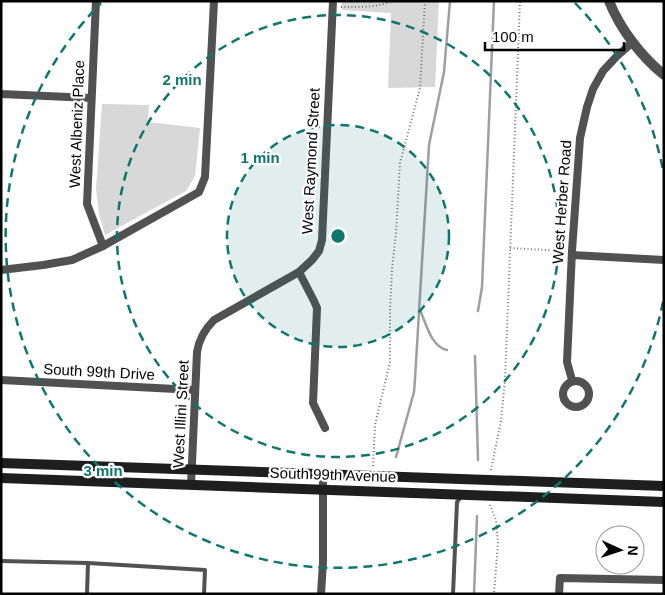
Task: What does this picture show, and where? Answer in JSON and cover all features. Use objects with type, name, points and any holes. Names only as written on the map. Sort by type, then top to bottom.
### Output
[{"type":"main road","name":"South 99th Avenue","points":[[1,463],[664,486]]},
{"type":"main road","name":"South 99th Avenue","points":[[1,478],[664,502]]},
{"type":"street","name":"West Albeniz Place","points":[[96,1],[87,204],[103,246]]},
{"type":"street","points":[[1,270],[43,266],[72,260],[103,246],[199,192],[205,177],[214,1]]},
{"type":"street","points":[[610,1],[621,24],[634,42],[648,61],[664,75]]},
{"type":"street","name":"West Raymond Street","points":[[199,344],[214,320],[299,272],[319,251],[322,240],[333,4]]},
{"type":"street","name":"West Herber Road","points":[[572,380],[567,362],[580,138],[587,107],[603,71],[634,42]]},
{"type":"street","points":[[1,94],[91,98]]},
{"type":"street","points":[[572,253],[664,260]]},
{"type":"street","points":[[299,272],[316,308],[313,403],[326,428]]},
{"type":"street","name":"West Illini Street","points":[[191,485],[197,352],[199,344]]},
{"type":"street","name":"South 99th Drive","points":[[1,380],[195,390]]},
{"type":"street","points":[[321,594],[324,475]]},
{"type":"street","points":[[559,594],[560,578],[664,580]]},
{"type":"lane","points":[[453,594],[457,502],[466,495]]},
{"type":"lane","points":[[1,561],[88,563],[205,570],[204,594]]},
{"type":"lane","points":[[86,594],[88,563]]},
{"type":"path","points":[[333,4],[360,7],[386,4],[392,1]]},
{"type":"path","points":[[373,468],[375,425],[390,362],[392,269],[400,163],[420,88],[425,1]]},
{"type":"path","points":[[488,480],[501,420],[505,380],[520,1]]},
{"type":"path","points":[[510,248],[572,253]]},
{"type":"path","points":[[487,496],[496,520],[498,543],[494,594]]},
{"type":"shaded area","points":[[342,1],[439,1],[435,87],[388,88],[391,13],[342,10]]},
{"type":"shaded area","points":[[102,104],[149,105],[148,122],[200,128],[195,176],[186,191],[105,235],[99,214],[96,189]]},
{"type":"waterway","points":[[396,457],[414,392],[429,145],[444,72],[450,1]]},
{"type":"waterway","points":[[478,311],[482,287],[494,1]]},
{"type":"waterway","points":[[420,310],[433,339],[441,348],[447,350]]},
{"type":"waterway","points":[[475,356],[478,460]]},
{"type":"waterway","points":[[474,594],[477,516]]}]
